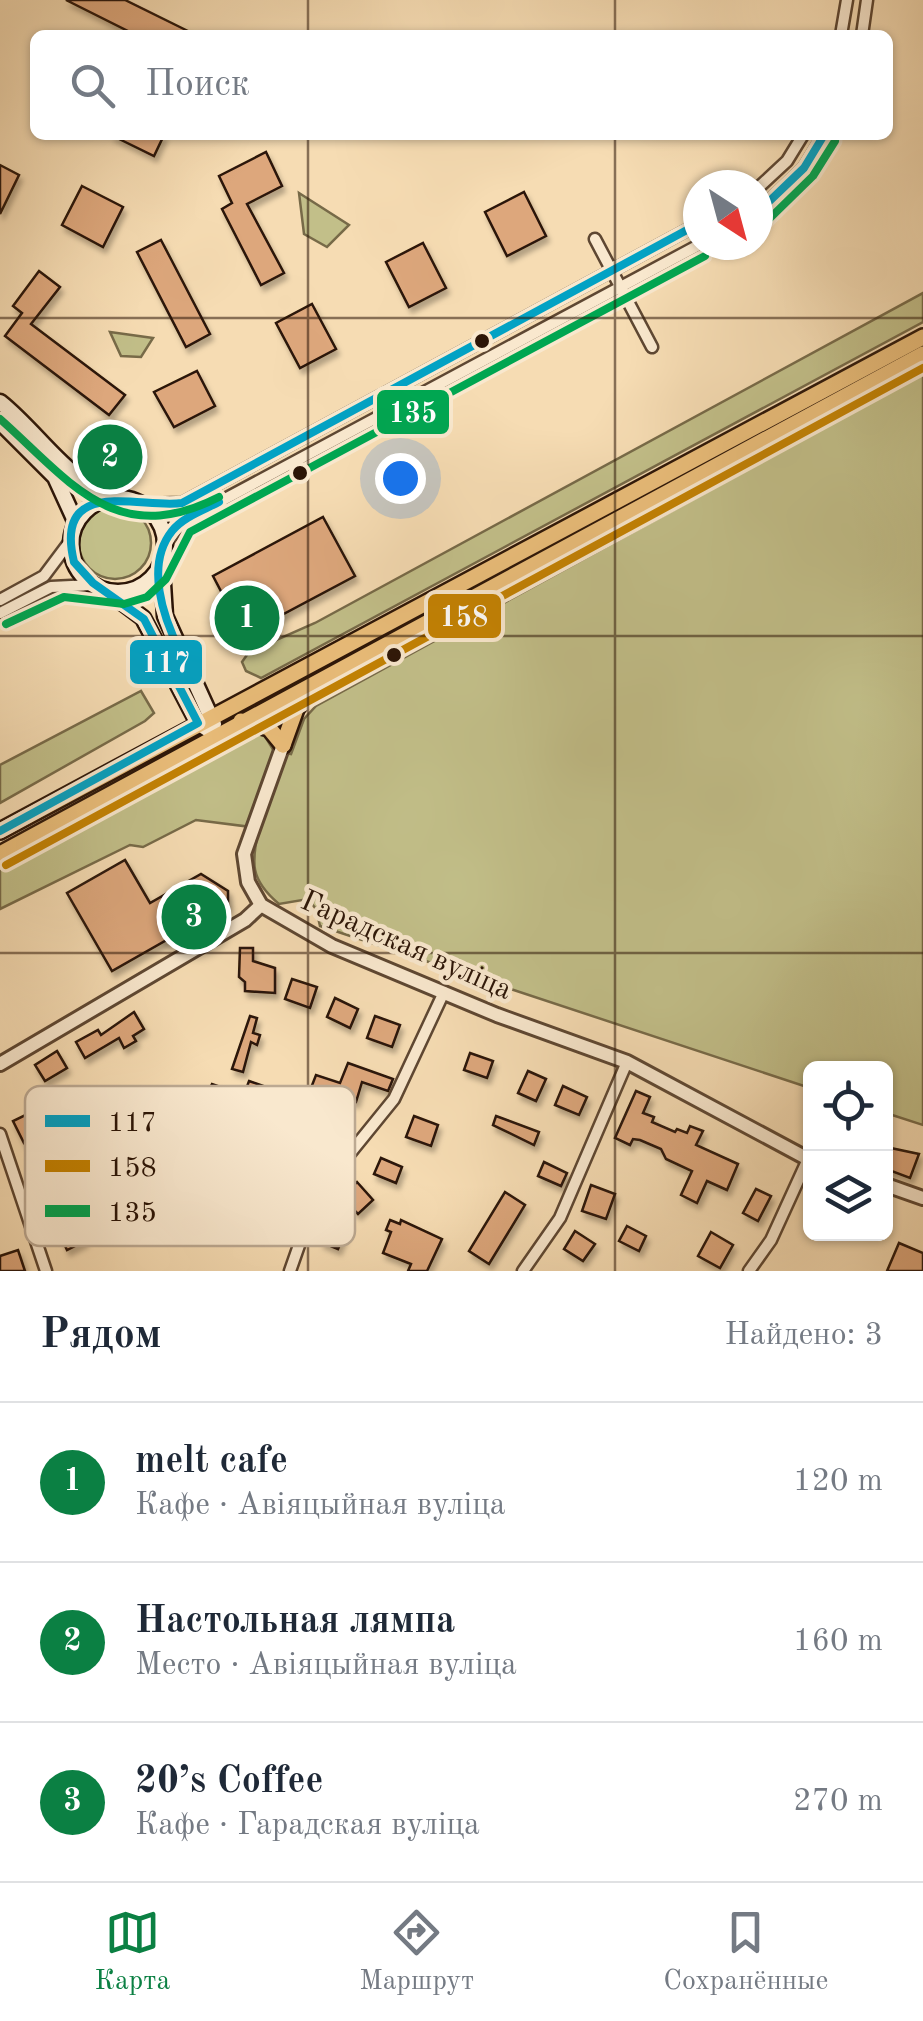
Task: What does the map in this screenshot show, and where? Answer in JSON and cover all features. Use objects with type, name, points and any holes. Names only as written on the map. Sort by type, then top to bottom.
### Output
[{"type":"main road","points":[[0,832],[213,714],[923,337]]},
{"type":"main road","points":[[0,854],[923,354]]},
{"type":"main road","points":[[0,402],[27,424],[80,481],[115,498],[142,504],[159,521],[165,544],[160,583],[165,616],[213,714],[216,735]]},
{"type":"main road","points":[[0,422],[55,477],[76,523]]},
{"type":"main road","points":[[115,498],[93,504],[76,523],[71,540],[74,564],[99,588],[143,618],[198,723],[216,735]]},
{"type":"main road","points":[[99,588],[124,592],[142,586],[163,562]]},
{"type":"main road","points":[[282,745],[296,709],[320,681]]},
{"type":"main road","points":[[242,722],[269,728],[282,745]]},
{"type":"street","points":[[841,30],[847,0]]},
{"type":"street","points":[[863,30],[868,0]]},
{"type":"street","points":[[773,174],[800,140]]},
{"type":"street","points":[[773,198],[804,168],[821,140]]},
{"type":"street","points":[[142,504],[182,502],[683,232]]},
{"type":"street","points":[[595,238],[652,347]]},
{"type":"street","points":[[165,544],[182,522],[683,253]]},
{"type":"street","points":[[0,600],[44,576],[71,540]]},
{"type":"street","points":[[0,613],[52,587],[99,588]]},
{"type":"street","points":[[261,905],[248,882],[244,854],[282,745]]},
{"type":"street","name":"Гарадская вуліца","points":[[0,1064],[245,920],[261,905],[314,937],[626,1062],[803,1157]]},
{"type":"street","points":[[355,1146],[394,1099],[444,992]]},
{"type":"street","points":[[523,1271],[560,1218],[626,1062]]},
{"type":"street","points":[[0,1134],[25,1208]]},
{"type":"street","points":[[749,1271],[771,1240],[803,1173]]},
{"type":"street","points":[[893,1187],[923,1198]]},
{"type":"street","points":[[38,1246],[46,1271]]},
{"type":"street","points":[[290,1271],[298,1246]]},
{"type":"shaded area","points":[[299,193],[349,225],[327,247],[304,234]]},
{"type":"shaded area","points":[[923,293],[923,322],[261,678],[246,671],[242,662],[249,652],[315,623]]},
{"type":"shaded area","points":[[110,332],[153,338],[141,357],[121,356]]},
{"type":"shaded area","points":[[923,373],[923,1125],[893,1115],[893,1061],[803,1061],[803,1086],[320,926],[316,909],[308,899],[279,904],[258,879],[254,861],[259,828],[196,820],[143,847],[130,845],[0,909],[0,864],[242,728],[263,733],[274,751],[291,754],[304,719],[316,706]]},
{"type":"shaded area","points":[[115,507],[140,518],[151,543],[140,568],[115,579],[90,568],[79,543],[90,518]]},
{"type":"shaded area","points":[[141,691],[154,713],[145,721],[0,803],[0,765]]},
{"type":"building","points":[[66,0],[125,0],[186,30],[126,30]]},
{"type":"building","points":[[121,140],[162,140],[154,156]]},
{"type":"building","points":[[266,152],[282,186],[247,204],[284,273],[261,285],[222,209],[232,203],[219,176]]},
{"type":"building","points":[[0,165],[19,175],[0,214]]},
{"type":"building","points":[[82,186],[123,207],[103,247],[62,225]]},
{"type":"building","points":[[524,192],[546,236],[507,256],[485,212]]},
{"type":"building","points":[[161,240],[210,334],[186,347],[137,252]]},
{"type":"building","points":[[423,243],[446,288],[409,307],[386,262]]},
{"type":"building","points":[[39,271],[60,287],[31,324],[125,395],[109,415],[5,336],[22,313],[13,306]]},
{"type":"building","points":[[312,304],[336,349],[300,368],[276,323]]},
{"type":"building","points":[[197,371],[215,406],[174,427],[154,392]]},
{"type":"building","points":[[323,517],[355,576],[244,635],[213,576]]},
{"type":"building","points":[[125,860],[150,903],[201,874],[228,891],[228,905],[112,971],[67,893]]},
{"type":"building","points":[[240,948],[253,948],[253,961],[275,968],[275,993],[245,991],[245,982],[239,977]]},
{"type":"building","points":[[292,979],[317,987],[310,1008],[285,999]]},
{"type":"building","points":[[335,998],[358,1009],[350,1028],[327,1017]]},
{"type":"building","points":[[134,1012],[144,1029],[133,1036],[136,1041],[124,1048],[119,1038],[85,1058],[76,1042],[98,1030],[101,1035]]},
{"type":"building","points":[[250,1016],[257,1018],[253,1033],[260,1035],[257,1045],[251,1042],[243,1072],[232,1069]]},
{"type":"building","points":[[375,1016],[400,1025],[392,1047],[367,1038]]},
{"type":"building","points":[[57,1051],[67,1068],[45,1081],[35,1065]]},
{"type":"building","points":[[470,1053],[493,1061],[487,1078],[464,1070]]},
{"type":"building","points":[[348,1063],[393,1079],[388,1091],[362,1082],[356,1102],[355,1086],[312,1086],[316,1075],[340,1083]]},
{"type":"building","points":[[528,1071],[546,1079],[536,1101],[518,1093]]},
{"type":"building","points":[[563,1086],[587,1097],[579,1115],[555,1105]]},
{"type":"building","points":[[636,1091],[650,1097],[643,1113],[654,1117],[652,1122],[675,1132],[677,1129],[687,1133],[690,1126],[703,1131],[696,1145],[738,1164],[727,1190],[707,1181],[697,1203],[681,1195],[692,1171],[666,1159],[661,1149],[640,1140],[633,1139],[630,1145],[615,1138]]},
{"type":"building","points":[[25,1115],[25,1143],[24,1143],[13,1121]]},
{"type":"building","points":[[414,1116],[438,1125],[431,1146],[406,1137]]},
{"type":"building","points":[[496,1116],[539,1132],[534,1145],[493,1125]]},
{"type":"building","points":[[893,1148],[919,1154],[910,1178],[893,1172]]},
{"type":"building","points":[[381,1158],[402,1167],[396,1183],[374,1174]]},
{"type":"building","points":[[544,1162],[567,1173],[561,1186],[538,1176]]},
{"type":"building","points":[[355,1184],[373,1200],[358,1214],[355,1211]]},
{"type":"building","points":[[591,1185],[615,1194],[606,1219],[582,1211]]},
{"type":"building","points":[[756,1189],[771,1196],[758,1221],[743,1213]]},
{"type":"building","points":[[505,1192],[525,1205],[489,1264],[469,1251]]},
{"type":"building","points":[[390,1220],[400,1224],[401,1220],[442,1239],[427,1271],[408,1271],[411,1264],[383,1253],[391,1232],[386,1230]]},
{"type":"building","points":[[627,1226],[646,1236],[639,1251],[619,1241]]},
{"type":"building","points":[[575,1231],[595,1244],[583,1261],[564,1249]]},
{"type":"building","points":[[711,1232],[733,1245],[720,1268],[698,1256]]},
{"type":"building","points":[[899,1243],[923,1253],[923,1271],[887,1271]]},
{"type":"building","points":[[18,1250],[25,1271],[0,1271],[0,1256]]},
{"type":"transit line","name":"117","points":[[773,198],[804,168],[821,140]]},
{"type":"transit line","name":"135","points":[[773,215],[813,176],[835,141]]},
{"type":"transit line","name":"117","points":[[0,831],[198,723],[144,619],[93,583],[74,562],[71,535],[76,517],[88,507],[104,502],[182,503],[683,232]]},
{"type":"transit line","name":"135","points":[[6,624],[64,597],[124,604],[147,597],[166,579],[190,532],[698,260]]},
{"type":"transit line","name":"158","points":[[6,865],[923,368]]},
{"type":"transit line","name":"135","points":[[0,419],[72,484],[96,501],[122,512],[151,516],[183,511],[219,497]]},
{"type":"transit line","name":"117","points":[[180,651],[163,607],[159,559],[177,526],[219,502]]},
{"type":"place","name":"Настольная лямпа","points":[[110,457]]},
{"type":"place","name":"melt cafe","points":[[247,618]]},
{"type":"place","name":"20’s Coffee","points":[[194,917]]}]
